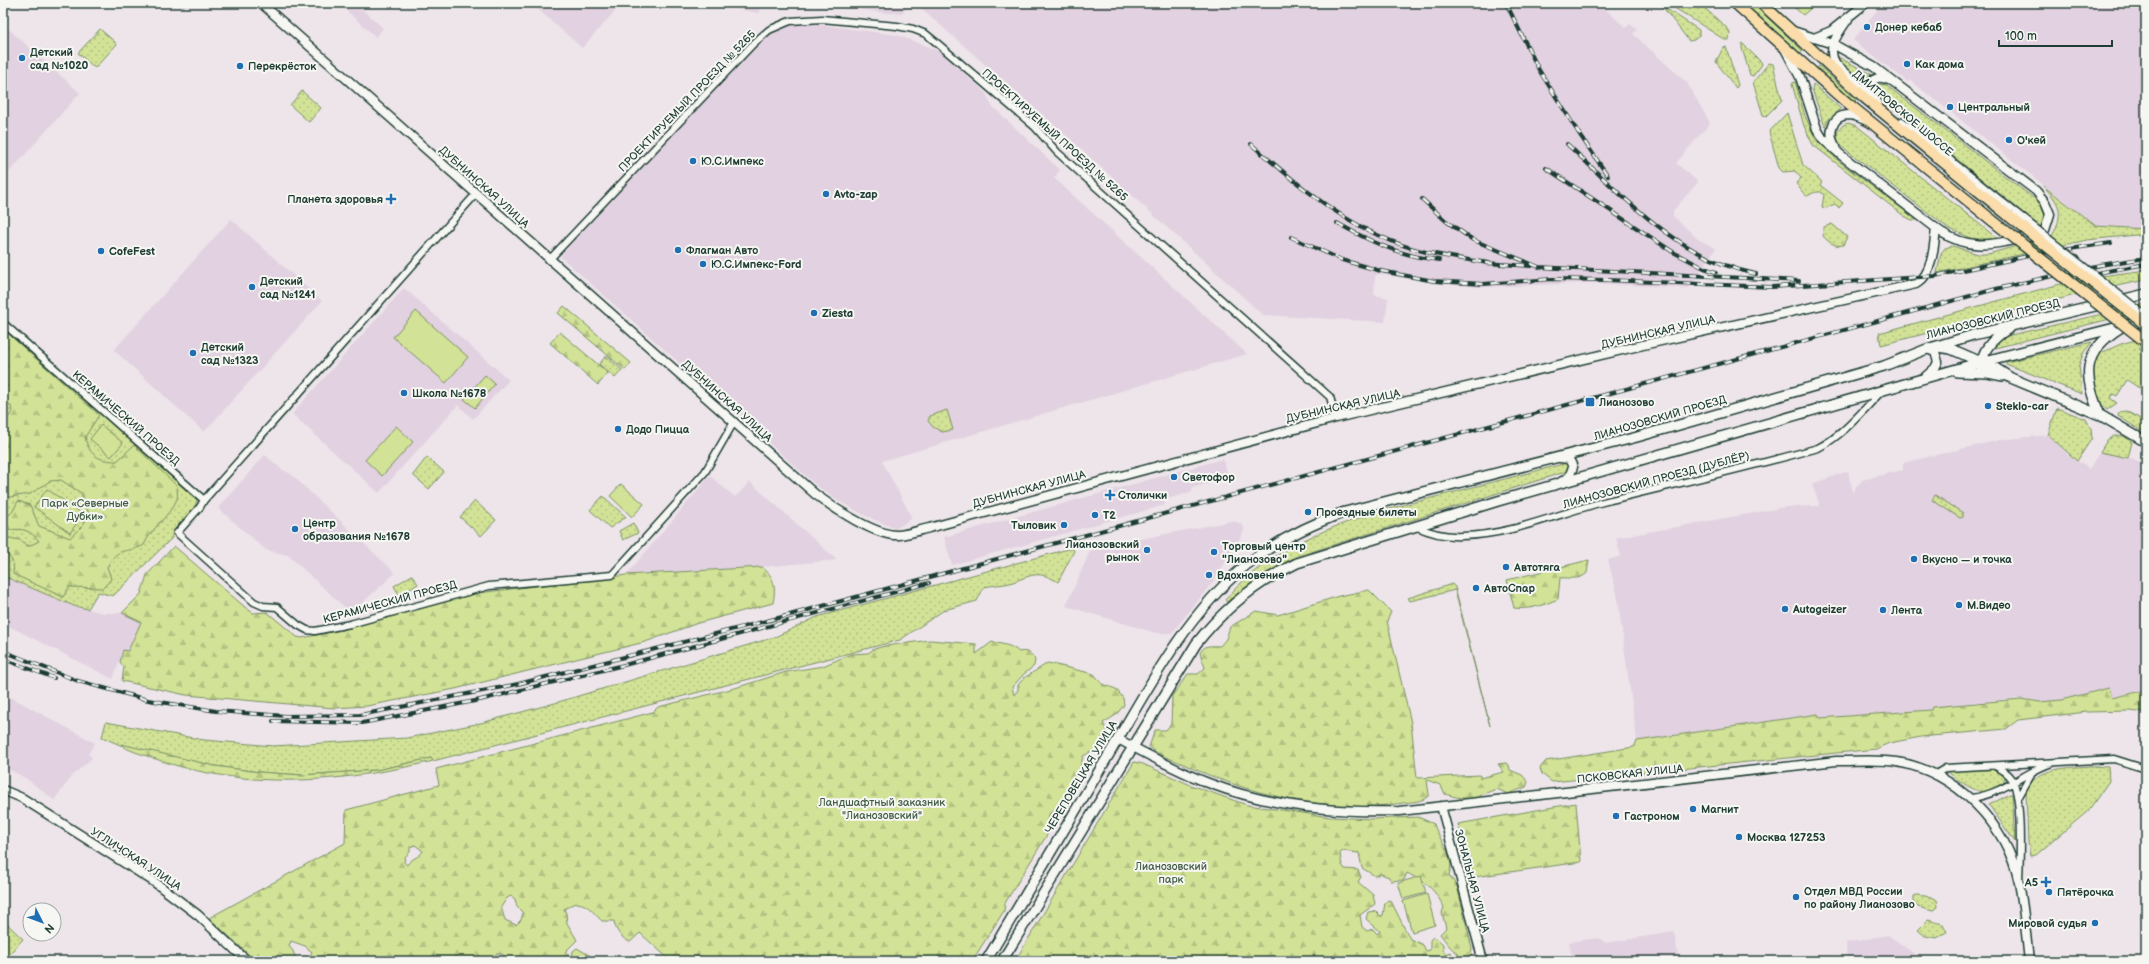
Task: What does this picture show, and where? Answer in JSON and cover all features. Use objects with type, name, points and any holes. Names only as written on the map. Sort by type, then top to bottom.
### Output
[{"type":"main road","name":"ДМИТРОВСКОЕ ШОССЕ","points":[[1735,3],[1869,122],[2146,342]]},
{"type":"main road","name":"ДМИТРОВСКОЕ ШОССЕ","points":[[1761,3],[1865,98],[2013,215],[2146,325]]},
{"type":"main road","name":"ЛИАНОЗОВСКИЙ ПРОЕЗД","points":[[1203,608],[1233,577],[1259,555],[1299,531],[1331,517],[1560,458],[1854,375],[1884,366],[1929,348],[2146,294]]},
{"type":"main road","points":[[1002,961],[1183,661],[1221,614],[1261,582],[1297,563],[1415,526],[1981,362],[2146,320]]},
{"type":"main road","points":[[2100,415],[2088,384],[2088,367],[2092,353],[2100,344],[2126,325]]},
{"type":"main road","points":[[1988,372],[1981,366],[1983,355],[1994,340],[2010,327]]},
{"type":"main road","points":[[1929,348],[1951,349],[1981,362],[2011,378],[2100,415],[2146,442]]},
{"type":"main road","points":[[1947,373],[1988,372],[2011,378]]},
{"type":"main road","name":"ЧЕРЕПОВЕЦКАЯ УЛИЦА","points":[[986,961],[1118,738],[1171,652],[1203,608]]},
{"type":"street","name":"ДУБНИНСКАЯ УЛИЦА","points":[[261,3],[475,195],[824,500],[857,521],[883,533],[899,535],[1336,418],[1916,284],[1924,278],[1929,268],[1936,228]]},
{"type":"street","points":[[1814,38],[1831,31],[1848,19],[1866,3]]},
{"type":"street","name":"ПРОЕКТИРУЕМЫЙ ПРОЕЗД № 5265","points":[[549,260],[753,44],[768,30],[790,21],[822,19],[897,26],[926,34],[1035,127],[1057,152],[1330,397],[1336,418]]},
{"type":"street","points":[[1848,19],[1833,44],[1831,53],[1833,60],[1869,95],[2013,215],[2146,317]]},
{"type":"street","points":[[1790,30],[1833,44],[1863,59],[1893,82]]},
{"type":"street","name":"ДМИТРОВСКОЕ ШОССЕ","points":[[1783,46],[1800,77],[1817,128],[1828,143],[1936,228],[1962,242],[1991,246],[2040,234],[2048,224],[2050,214],[2045,202],[2036,191],[1893,82]]},
{"type":"street","points":[[1869,95],[1868,85],[1874,78],[1884,78],[1893,82]]},
{"type":"street","name":"ДМИТРОВСКОЕ ШОССЕ","points":[[1841,154],[1832,141],[1830,135],[1835,123],[1844,116],[1849,115],[1869,122]]},
{"type":"street","points":[[204,500],[475,195]]},
{"type":"street","name":"КЕРАМИЧЕСКИЙ ПРОЕЗД","points":[[3,323],[204,500],[177,533],[254,602],[263,606],[277,607],[298,625],[307,630],[321,630],[489,586],[612,575],[705,472],[734,422]]},
{"type":"street","points":[[1920,380],[1931,374],[1938,362],[1934,352],[1929,348]]},
{"type":"street","name":"ЛИАНОЗОВСКИЙ ПРОЕЗД (ДУБЛЁР)","points":[[1415,526],[1435,534],[1450,536],[1464,536],[1512,528],[1541,522],[1601,502],[1818,448],[1833,440],[1851,425],[1883,391]]},
{"type":"street","points":[[1560,458],[1569,459],[1573,467],[1569,477],[1561,483]]},
{"type":"street","name":"ПСКОВСКАЯ УЛИЦА","points":[[1118,738],[1213,784],[1276,803],[1350,812],[1400,811],[1836,761],[1867,760],[1898,762],[1934,775],[1971,798],[1984,813],[2004,844],[2019,883],[2029,961]]},
{"type":"street","points":[[1934,775],[1946,768],[2114,759],[2146,769]]},
{"type":"street","points":[[1971,798],[1984,796],[2014,783],[2036,770],[2059,761]]},
{"type":"street","points":[[1995,766],[2005,771],[2014,783],[2017,800],[2020,849],[2019,883]]},
{"type":"street","points":[[2017,800],[2026,782],[2036,770]]},
{"type":"street","name":"УГЛИЧСКАЯ УЛИЦА","points":[[3,790],[22,798],[153,881],[198,915],[247,961]]},
{"type":"street","name":"ЗОНАЛЬНАЯ УЛИЦА","points":[[1441,806],[1483,961]]},
{"type":"shaded area","points":[[338,3],[355,3],[383,28],[376,37]]},
{"type":"shaded area","points":[[531,3],[622,3],[582,48]]},
{"type":"shaded area","points":[[719,3],[766,3],[758,13],[721,5]]},
{"type":"shaded area","points":[[827,3],[912,3],[902,13],[886,13],[829,5]]},
{"type":"shaded area","points":[[915,3],[1608,3],[1604,8],[1626,28],[1630,24],[1637,30],[1633,34],[1687,83],[1710,123],[1676,163],[1698,182],[1673,211],[1673,216],[1699,240],[1716,248],[1689,288],[1590,283],[1479,287],[1378,274],[1375,277],[1374,295],[1388,298],[1385,322],[1263,315],[1069,138]]},
{"type":"shaded area","points":[[1883,3],[2146,3],[2146,229],[2096,226],[1910,80],[1908,82],[1853,40]]},
{"type":"shaded area","name":"Детский сад №1020","points":[[3,24],[80,93],[3,179]]},
{"type":"shaded area","points":[[814,24],[897,35],[939,51],[985,92],[992,106],[1060,170],[1054,178],[1247,354],[882,461],[912,518],[896,529],[864,515],[837,500],[817,486],[561,257],[563,253],[757,44],[774,31],[788,25]]},
{"type":"shaded area","points":[[231,219],[322,301],[204,432],[114,350]]},
{"type":"shaded area","name":"Школа №1678","points":[[404,288],[509,380],[473,419],[458,405],[379,493],[292,414]]},
{"type":"shaded area","points":[[2048,435],[2067,454],[2089,469],[2100,452],[2134,459],[2146,466],[2146,690],[2111,698],[2040,702],[2019,698],[1932,707],[1931,710],[1820,718],[1818,714],[1637,741],[1617,594],[1608,560],[1621,556],[1616,538],[1786,507],[1820,506],[1812,484],[1848,471],[1853,492],[1862,480],[1903,470],[1903,463],[1999,440]]},
{"type":"shaded area","name":"Центр образования №1678","points":[[265,455],[281,469],[291,474],[395,573],[351,613],[288,555],[266,550],[218,508]]},
{"type":"shaded area","points":[[1223,459],[1229,478],[1192,488],[1192,492],[1164,500],[1165,505],[952,565],[944,537]]},
{"type":"shaded area","points":[[710,476],[735,497],[750,482],[837,560],[762,567],[626,575]]},
{"type":"shaded area","points":[[1232,521],[1242,524],[1244,529],[1243,533],[1215,579],[1172,633],[1156,633],[1066,606],[1090,551],[1100,547]]},
{"type":"shaded area","points":[[3,576],[74,606],[104,613],[122,613],[141,622],[128,652],[123,650],[113,679],[3,623]]},
{"type":"shaded area","points":[[3,693],[95,743],[88,754],[92,758],[73,775],[54,800],[27,779],[3,766]]},
{"type":"shaded area","points":[[1674,932],[1679,961],[1573,961],[1569,942],[1599,938],[1606,943]]},
{"type":"shaded area","points":[[1888,935],[1924,961],[1847,961],[1846,943]]},
{"type":"shaded area","points":[[1833,955],[1833,961],[1750,961]]},
{"type":"green space","points":[[1676,3],[1683,3],[1689,8],[1694,3],[1699,3],[1728,29],[1730,34],[1729,40],[1725,40],[1673,7]]},
{"type":"green space","points":[[1743,3],[1752,3],[1803,51],[1800,53]]},
{"type":"green space","points":[[1789,3],[1817,3],[1803,15]]},
{"type":"green space","points":[[1662,6],[1699,30],[1699,36],[1694,40],[1689,41]]},
{"type":"green space","points":[[100,29],[117,44],[95,68],[78,53]]},
{"type":"green space","points":[[1742,43],[1762,63],[1753,76],[1750,75],[1742,48]]},
{"type":"green space","points":[[1726,47],[1738,85],[1736,88],[1716,62],[1723,48]]},
{"type":"green space","points":[[1836,56],[1871,74],[1867,77],[1862,86],[1836,62]]},
{"type":"green space","points":[[1769,63],[1773,64],[1782,100],[1766,116],[1763,115],[1753,82]]},
{"type":"green space","points":[[1819,66],[1856,99],[1855,102],[1817,68]]},
{"type":"green space","points":[[1795,81],[1805,116],[1816,140],[1841,163],[1917,220],[1912,220],[1904,216],[1813,145],[1804,126],[1792,84]]},
{"type":"green space","points":[[1813,84],[1841,109],[1828,120],[1825,127],[1812,89]]},
{"type":"green space","points":[[1878,84],[1886,85],[2040,203],[2045,216],[2041,227],[1877,96],[1875,89]]},
{"type":"green space","points":[[302,91],[321,108],[309,122],[290,105]]},
{"type":"green space","points":[[1787,113],[1803,165],[1822,182],[1820,185],[1843,203],[1839,208],[1835,204],[1826,208],[1822,207],[1824,195],[1821,192],[1812,193],[1806,196],[1796,183],[1801,178],[1795,171],[1783,172],[1779,168],[1769,132]]},
{"type":"green space","points":[[1848,123],[1857,126],[1998,239],[1973,239],[1948,228],[1841,146],[1838,142],[1837,132],[1843,125]]},
{"type":"green space","points":[[2042,185],[2096,226],[2146,229],[2146,234],[2087,240],[1937,273],[1941,253],[1945,248],[1952,246],[1978,254],[1988,254],[2052,236],[2058,220],[2059,208],[2053,197]]},
{"type":"green space","points":[[1832,224],[1847,237],[1843,245],[1832,244],[1823,236],[1824,227]]},
{"type":"green space","points":[[2146,270],[2146,280],[2087,292],[1881,345],[1879,333],[2079,279]]},
{"type":"green space","points":[[2146,304],[2146,310],[1991,349],[1997,340],[2011,335]]},
{"type":"green space","points":[[564,306],[631,363],[625,370],[558,313]]},
{"type":"green space","points":[[416,311],[468,357],[446,383],[393,337]]},
{"type":"green space","name":"Парк «Северные Дубки»","points":[[3,326],[197,500],[195,507],[172,534],[172,538],[113,596],[98,592],[88,609],[74,606],[3,576]]},
{"type":"green space","name":"Парк «Северные Дубки»","points":[[3,329],[99,415],[85,437],[89,448],[95,456],[105,460],[117,461],[134,445],[177,486],[177,498],[174,505],[151,533],[144,545],[138,548],[123,551],[115,555],[111,560],[107,567],[111,579],[103,588],[69,587],[63,597],[13,574],[14,569],[12,561],[4,547],[4,537],[20,540],[29,546],[39,541],[29,532],[19,529],[10,530],[5,519],[13,511],[18,501],[30,505],[39,526],[70,538],[83,525],[89,514],[81,493],[61,480],[50,481],[30,494],[3,498],[3,426],[12,412],[11,406],[3,401]]},
{"type":"green space","points":[[560,332],[608,373],[598,385],[550,343]]},
{"type":"green space","points":[[2146,337],[2146,347],[2138,349],[2146,357],[2146,388],[2141,385],[2139,388],[2127,380],[2117,396],[2113,394],[2110,398],[2117,403],[2107,410],[2097,397],[2092,382],[2092,374],[2097,358],[2101,351],[2103,352],[2121,344]]},
{"type":"green space","points":[[2092,342],[2084,352],[2079,365],[2082,394],[2006,364],[2006,362]]},
{"type":"green space","points":[[606,356],[622,370],[615,378],[599,364]]},
{"type":"green space","points":[[485,375],[495,384],[475,408],[464,399]]},
{"type":"green space","points":[[2057,408],[2086,419],[2091,429],[2092,438],[2077,461],[2048,435]]},
{"type":"green space","points":[[947,410],[953,430],[942,432],[933,427],[928,421],[930,416]]},
{"type":"green space","points":[[2126,411],[2146,422],[2146,434],[2118,416],[2119,412]]},
{"type":"green space","points":[[101,425],[123,443],[111,457],[90,439]]},
{"type":"green space","points":[[396,426],[413,442],[382,476],[365,460]]},
{"type":"green space","points":[[2114,436],[2124,436],[2132,442],[2128,458],[2100,452],[2107,440]]},
{"type":"green space","points":[[427,457],[444,472],[429,489],[413,475]]},
{"type":"green space","points":[[1567,463],[1569,466],[1568,471],[1295,557],[1260,577],[1227,602],[1225,600],[1247,578],[1271,559],[1297,543],[1325,531],[1383,511]]},
{"type":"green space","points":[[621,484],[644,504],[632,517],[610,496]]},
{"type":"green space","points":[[47,489],[83,514],[70,533],[34,507]]},
{"type":"green space","points":[[1935,495],[1963,513],[1963,517],[1960,518],[1932,500]]},
{"type":"green space","points":[[603,496],[626,517],[610,528],[590,510]]},
{"type":"green space","points":[[475,501],[496,520],[481,536],[460,517]]},
{"type":"green space","points":[[633,523],[638,533],[623,540],[619,531]]},
{"type":"green space","points":[[174,546],[246,608],[253,613],[267,612],[297,637],[302,638],[342,630],[478,593],[626,575],[762,567],[770,575],[774,583],[774,592],[773,603],[698,623],[645,642],[455,689],[367,706],[334,708],[186,695],[122,681],[124,667],[120,662],[123,650],[128,651],[141,622],[122,613],[141,594],[147,575]]},
{"type":"green space","points":[[1072,548],[1074,551],[1058,582],[1045,576],[1034,575],[1010,583],[984,587],[977,601],[944,610],[900,640],[433,761],[431,758],[377,770],[302,775],[259,772],[215,766],[120,745],[102,737],[106,722],[204,740],[273,746],[407,738],[481,723],[555,703],[775,637],[817,617]]},
{"type":"green space","points":[[1589,560],[1587,573],[1581,577],[1560,578],[1558,599],[1537,606],[1514,608],[1507,580]]},
{"type":"green space","points":[[412,575],[418,584],[400,596],[394,586]]},
{"type":"green space","points":[[1452,584],[1455,587],[1490,726],[1455,590],[1410,601],[1408,598]]},
{"type":"green space","points":[[1369,590],[1391,612],[1387,621],[1411,723],[1417,778],[1480,775],[1480,778],[1504,772],[1498,764],[1506,763],[1509,765],[1510,770],[1522,775],[1528,782],[1526,787],[1508,794],[1497,789],[1477,797],[1465,798],[1445,794],[1440,785],[1427,780],[1429,795],[1424,799],[1417,801],[1376,806],[1319,804],[1290,799],[1233,784],[1165,756],[1149,747],[1155,730],[1166,730],[1171,724],[1172,696],[1188,674],[1198,674],[1205,668],[1200,653],[1202,650],[1208,646],[1220,646],[1226,639],[1230,627],[1256,611],[1278,615],[1339,596]]},
{"type":"green space","name":"Ландшафтный заказник \"Лианозовский\"","points":[[930,640],[976,644],[976,654],[992,642],[1003,644],[1010,646],[1019,652],[1025,651],[1029,653],[1035,660],[1034,666],[1012,687],[1014,695],[1018,690],[1018,685],[1024,678],[1048,663],[1094,674],[1102,684],[1116,689],[1123,698],[1124,705],[1116,715],[1103,723],[1107,731],[1095,750],[1083,756],[1078,777],[1067,800],[1060,807],[1053,810],[1047,820],[1050,830],[1005,903],[1004,911],[972,961],[671,961],[640,933],[630,942],[627,941],[617,931],[614,921],[602,921],[589,908],[578,903],[572,904],[564,909],[567,923],[577,940],[565,952],[572,958],[573,951],[577,948],[599,961],[510,961],[502,954],[496,954],[492,961],[307,961],[312,952],[305,946],[291,941],[289,946],[295,957],[300,961],[256,961],[209,918],[345,843],[346,810],[439,785],[436,769],[653,712],[658,707],[735,688],[786,672],[823,666],[851,654],[868,653],[874,649],[885,646]],"holes":[[[415,845],[423,851],[407,865],[404,862],[405,857],[410,852],[410,847]],[[511,896],[515,899],[517,907],[523,913],[521,920],[516,925],[505,920],[501,907],[507,898]]]},
{"type":"green space","points":[[2109,688],[2112,698],[2146,690],[2146,713],[2130,711],[2087,712],[2018,720],[2006,729],[1921,737],[1889,743],[1876,749],[1552,782],[1542,774],[1540,768],[1546,761],[1634,747],[1637,741],[1818,714],[1820,718],[1931,710],[1932,707],[2021,699],[2040,702],[2061,700]]},
{"type":"green space","points":[[121,744],[215,766],[259,772],[302,775],[377,770],[431,758],[433,761],[398,769],[328,778],[293,780],[258,779],[188,769],[136,752]]},
{"type":"green space","name":"Лианозовский парк","points":[[1134,762],[1143,764],[1193,786],[1247,805],[1330,817],[1372,819],[1418,817],[1434,824],[1449,855],[1451,868],[1449,875],[1457,886],[1472,948],[1470,961],[1457,961],[1458,953],[1450,947],[1440,934],[1446,928],[1442,913],[1444,907],[1429,886],[1407,873],[1404,880],[1391,881],[1389,877],[1381,874],[1375,876],[1362,868],[1359,853],[1342,851],[1340,854],[1342,865],[1345,869],[1358,870],[1361,877],[1358,882],[1373,895],[1375,904],[1360,915],[1362,927],[1367,931],[1373,929],[1377,934],[1380,931],[1366,919],[1368,912],[1376,911],[1381,916],[1383,915],[1385,903],[1388,900],[1391,901],[1410,939],[1423,945],[1426,951],[1430,950],[1430,940],[1433,937],[1436,938],[1443,944],[1443,950],[1446,954],[1451,952],[1453,961],[1015,961]]},
{"type":"green space","points":[[2092,766],[2108,767],[2109,781],[2088,811],[2036,855],[2030,856],[2026,791],[2031,783],[2038,777],[2054,770]]},
{"type":"green space","points":[[1997,769],[2005,778],[2003,785],[1989,792],[1978,791],[1972,788],[1961,782],[1947,771]]},
{"type":"green space","points":[[2012,794],[2015,842],[1989,805]]},
{"type":"green space","points":[[1576,803],[1581,862],[1474,877],[1458,824]]},
{"type":"green space","points":[[1421,876],[1426,893],[1403,899],[1398,883]]},
{"type":"green space","points":[[1427,894],[1435,925],[1412,932],[1403,901]]},
{"type":"green space","points":[[1914,896],[1932,897],[1937,900],[1938,907],[1933,911],[1918,907],[1914,903]]},
{"type":"green space","points":[[1928,920],[1943,924],[1947,932],[1937,938],[1925,936],[1918,930]]},
{"type":"green space","points":[[5,922],[22,938],[22,940],[3,961],[3,923]]},
{"type":"railway","points":[[1506,3],[1539,70],[1608,176]]},
{"type":"railway","points":[[1251,144],[1311,194],[1354,223],[1377,235],[1401,245],[1426,252],[1489,263]]},
{"type":"railway","points":[[1567,144],[1631,204],[1677,240],[1702,255],[1728,266],[1756,274]]},
{"type":"railway","points":[[1546,168],[1673,252],[1704,268],[1716,272]]},
{"type":"railway","points":[[1422,199],[1446,221],[1473,240],[1539,267],[1799,281]]},
{"type":"railway","points":[[1337,223],[1361,236],[1399,252],[1439,260]]},
{"type":"railway","points":[[1291,237],[1342,260],[1381,271],[1434,281],[1483,284],[1552,279],[1772,287],[1935,276],[2042,253],[2111,243]]},
{"type":"railway","points":[[3,651],[78,681],[148,700],[216,711],[286,716],[360,715],[518,684],[782,617],[1996,289],[2100,265],[2146,258]]},
{"type":"railway","points":[[1485,263],[1531,266]]},
{"type":"railway","points":[[2069,278],[2146,264]]},
{"type":"railway","points":[[273,721],[362,723],[480,700],[628,664],[929,583]]},
{"type":"railway","points":[[3,659],[54,678]]},
{"type":"place","name":"Донер кебаб","points":[[1867,27]]},
{"type":"place","name":"Детский сад №1020","points":[[22,58]]},
{"type":"place","name":"Как дома","points":[[1907,64]]},
{"type":"place","name":"Перекрёсток","points":[[240,66]]},
{"type":"place","name":"Центральный","points":[[1950,107]]},
{"type":"place","name":"О'кей","points":[[2009,140]]},
{"type":"place","name":"Ю.С.Импекс","points":[[693,161]]},
{"type":"place","name":"Avto-zap","points":[[826,194]]},
{"type":"place","name":"Планета здоровья","points":[[391,199]]},
{"type":"place","name":"Флагман Авто","points":[[678,250]]},
{"type":"place","name":"CofeFest","points":[[101,251]]},
{"type":"place","name":"Ю.С.Импекс-Ford","points":[[703,264]]},
{"type":"place","name":"Детский сад №1241","points":[[252,287]]},
{"type":"place","name":"Ziesta","points":[[814,313]]},
{"type":"place","name":"Детский сад №1323","points":[[193,353]]},
{"type":"place","name":"Школа №1678","points":[[404,393]]},
{"type":"place","name":"Лианозово","points":[[1590,402]]},
{"type":"place","name":"Steklo-car","points":[[1988,406]]},
{"type":"place","name":"Додо Пицца","points":[[618,429]]},
{"type":"place","name":"Светофор","points":[[1174,477]]},
{"type":"place","name":"Столички","points":[[1110,495]]},
{"type":"place","name":"Проездные билеты","points":[[1308,512]]},
{"type":"place","name":"T2","points":[[1095,515]]},
{"type":"place","name":"Тыловик","points":[[1064,525]]},
{"type":"place","name":"Центр образования №1678","points":[[295,529]]},
{"type":"place","name":"Лианозовский рынок","points":[[1147,550]]},
{"type":"place","name":"Торговый центр \"Лианозово\"","points":[[1214,552]]},
{"type":"place","name":"Вкусно — и точка","points":[[1914,559]]},
{"type":"place","name":"Автотяга","points":[[1506,567]]},
{"type":"place","name":"Вдохновение","points":[[1209,575]]},
{"type":"place","name":"АвтоСпар","points":[[1476,588]]},
{"type":"place","name":"М.Видео","points":[[1959,605]]},
{"type":"place","name":"Autogeizer","points":[[1785,609]]},
{"type":"place","name":"Лента","points":[[1883,610]]},
{"type":"place","name":"Магнит","points":[[1693,809]]},
{"type":"place","name":"Гастроном","points":[[1616,816]]},
{"type":"place","name":"Москва 127253","points":[[1739,837]]},
{"type":"place","name":"А5","points":[[2046,882]]},
{"type":"place","name":"Пятёрочка","points":[[2049,892]]},
{"type":"place","name":"Отдел МВД России по району Лианозово","points":[[1796,897]]},
{"type":"place","name":"Мировой судья","points":[[2095,923]]}]
